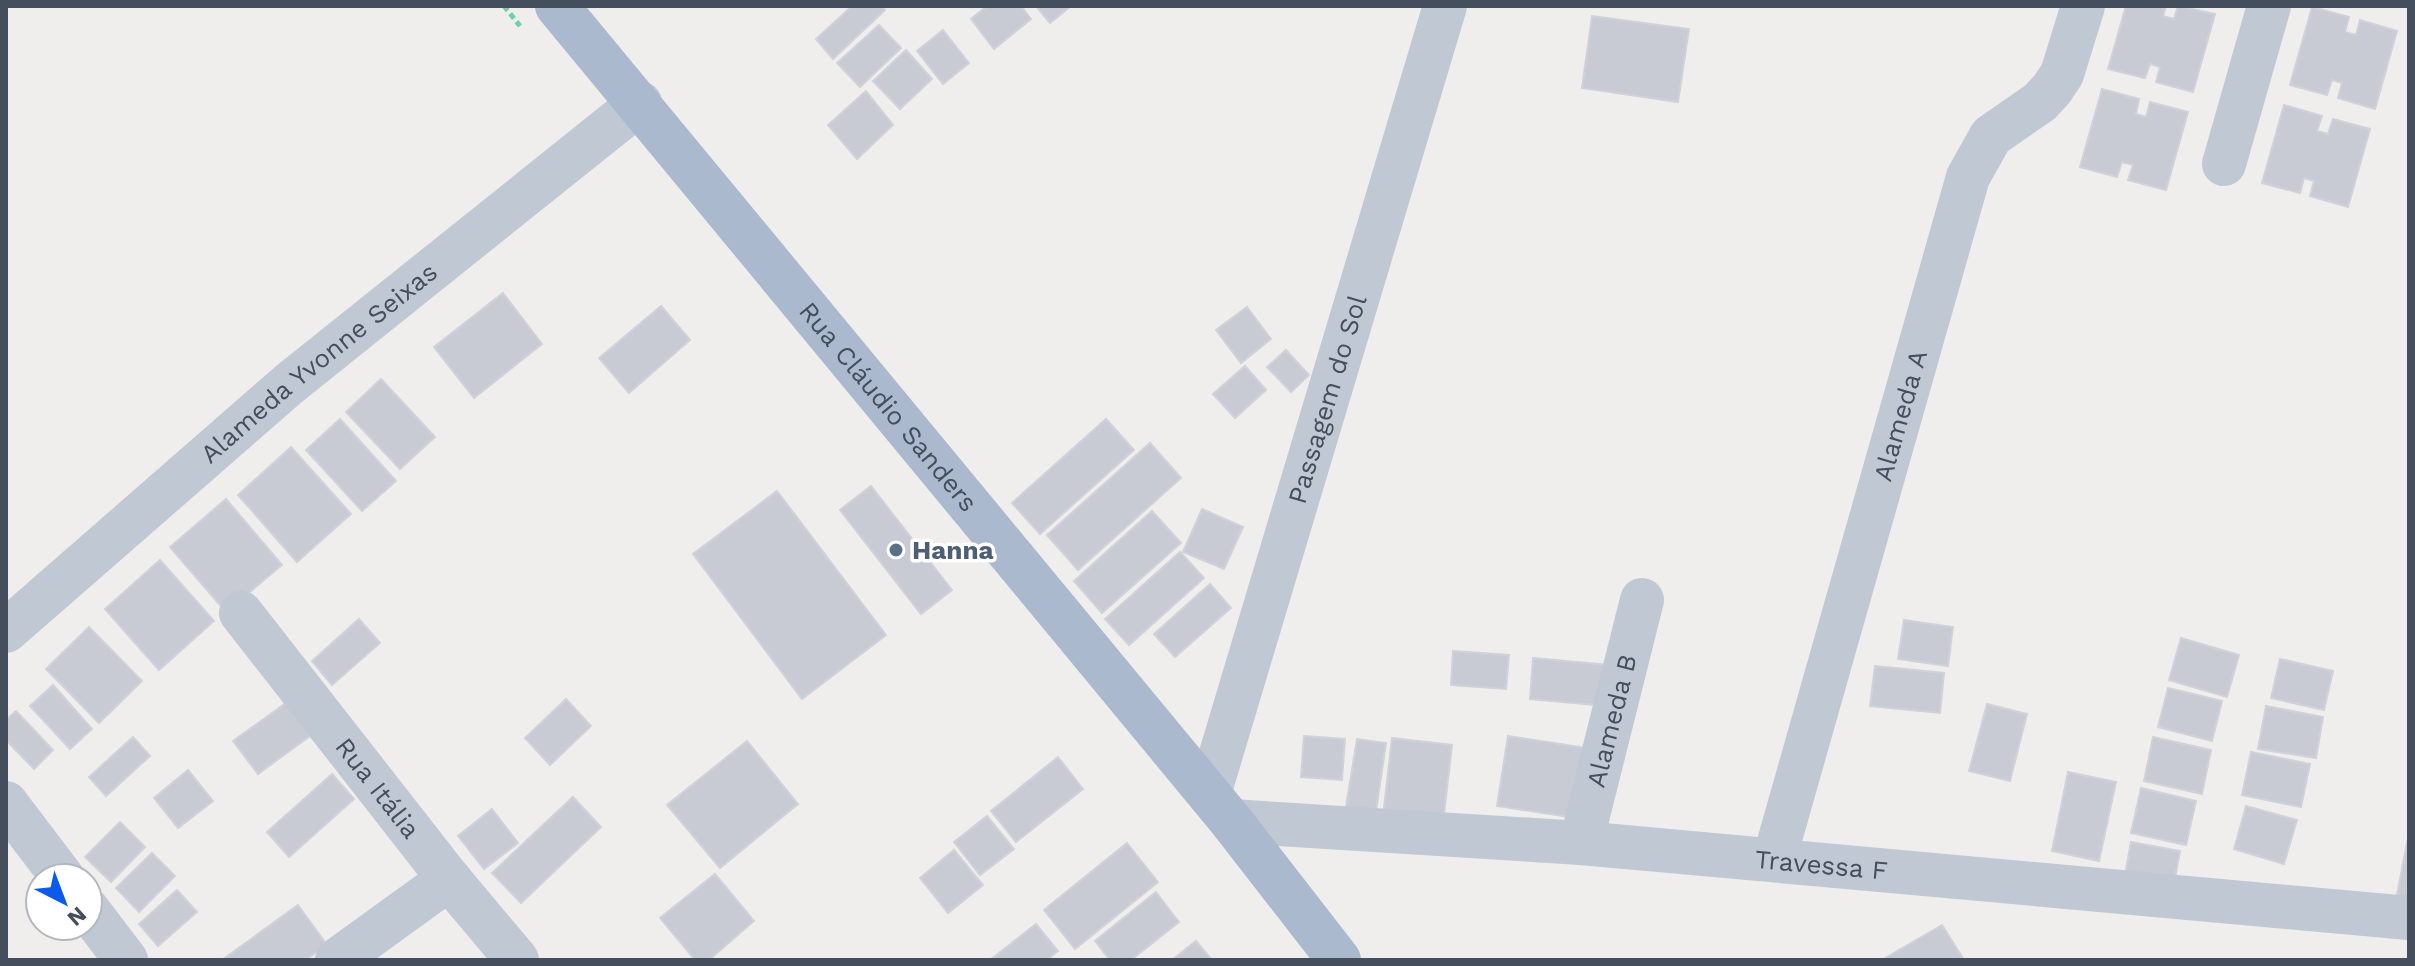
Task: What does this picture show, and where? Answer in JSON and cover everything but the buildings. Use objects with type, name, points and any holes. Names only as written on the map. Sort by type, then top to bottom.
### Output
[{"type":"main road","name":"Rua Cláudio Sanders","points":[[557,6],[1220,808],[1339,960]]},
{"type":"street","name":"Passagem do Sol","points":[[1220,808],[1445,6]]},
{"type":"street","name":"Alameda A","points":[[1774,860],[1968,177],[1991,136],[2040,102],[2052,89],[2062,74],[2083,6]]},
{"type":"street","points":[[2224,164],[2269,6]]},
{"type":"street","name":"Alameda Yvonne Seixas","points":[[6,631],[289,384],[640,103]]},
{"type":"street","name":"Alameda B","points":[[1581,843],[1642,600]]},
{"type":"street","name":"Rua Itália","points":[[241,613],[449,879],[517,960]]},
{"type":"street","points":[[6,803],[51,862]]},
{"type":"street","name":"Travessa F","points":[[1220,808],[2409,918]]},
{"type":"street","points":[[337,960],[449,879]]},
{"type":"street","points":[[104,931],[126,960]]},
{"type":"place","name":"Hanna","points":[[896,550]]}]
